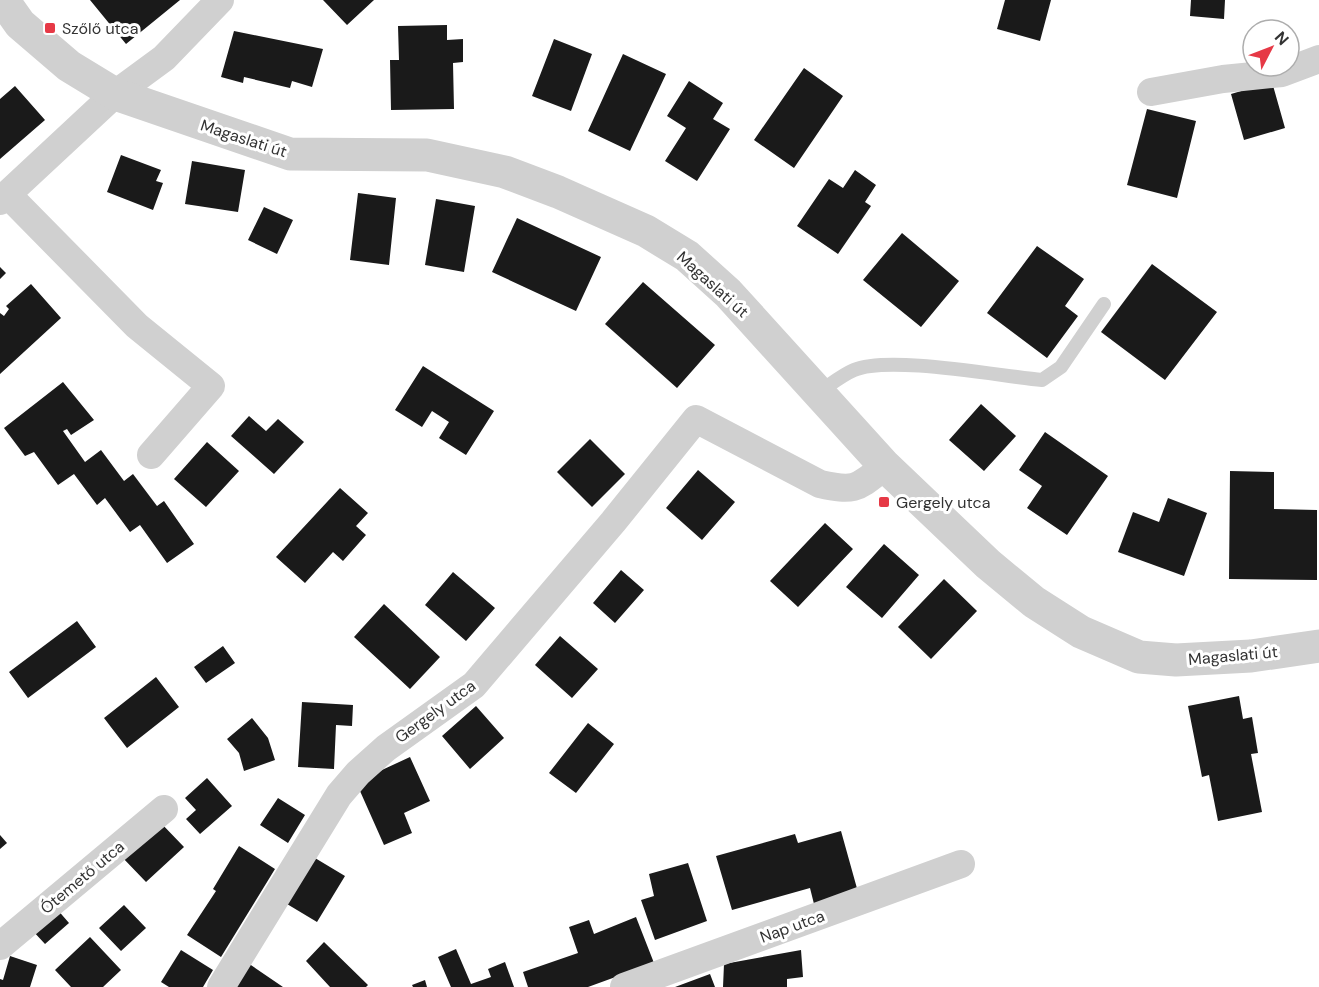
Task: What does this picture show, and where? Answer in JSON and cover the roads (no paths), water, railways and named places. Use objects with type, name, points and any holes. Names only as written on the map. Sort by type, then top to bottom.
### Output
[{"type":"street","name":"Magaslati út","points":[[3,0],[20,24],[69,66],[115,94],[290,154],[427,155],[505,172],[558,192],[646,231],[687,256],[728,293],[885,466],[988,564],[1034,602],[1081,632],[1139,657],[1209,660],[1319,646]]},
{"type":"street","points":[[151,455],[211,386],[137,326],[4,198],[115,94],[164,58],[220,0]]},
{"type":"street","points":[[1151,93],[1223,79],[1282,73],[1319,59]]},
{"type":"street","name":"Gergely utca","points":[[221,987],[339,795],[358,773],[386,748],[474,685],[613,522],[696,419],[820,484],[842,489],[858,487],[885,466]]},
{"type":"street","name":"Ótemető utca","points":[[0,946],[164,809]]},
{"type":"street","name":"Nap utca","points":[[624,987],[961,864]]},
{"type":"lane","points":[[819,392],[853,370],[875,364],[918,366],[1042,380],[1061,367],[1104,304]]},
{"type":"place","name":"Szőlő utca","points":[[50,28]]},
{"type":"place","name":"Gergely utca","points":[[884,502]]}]
